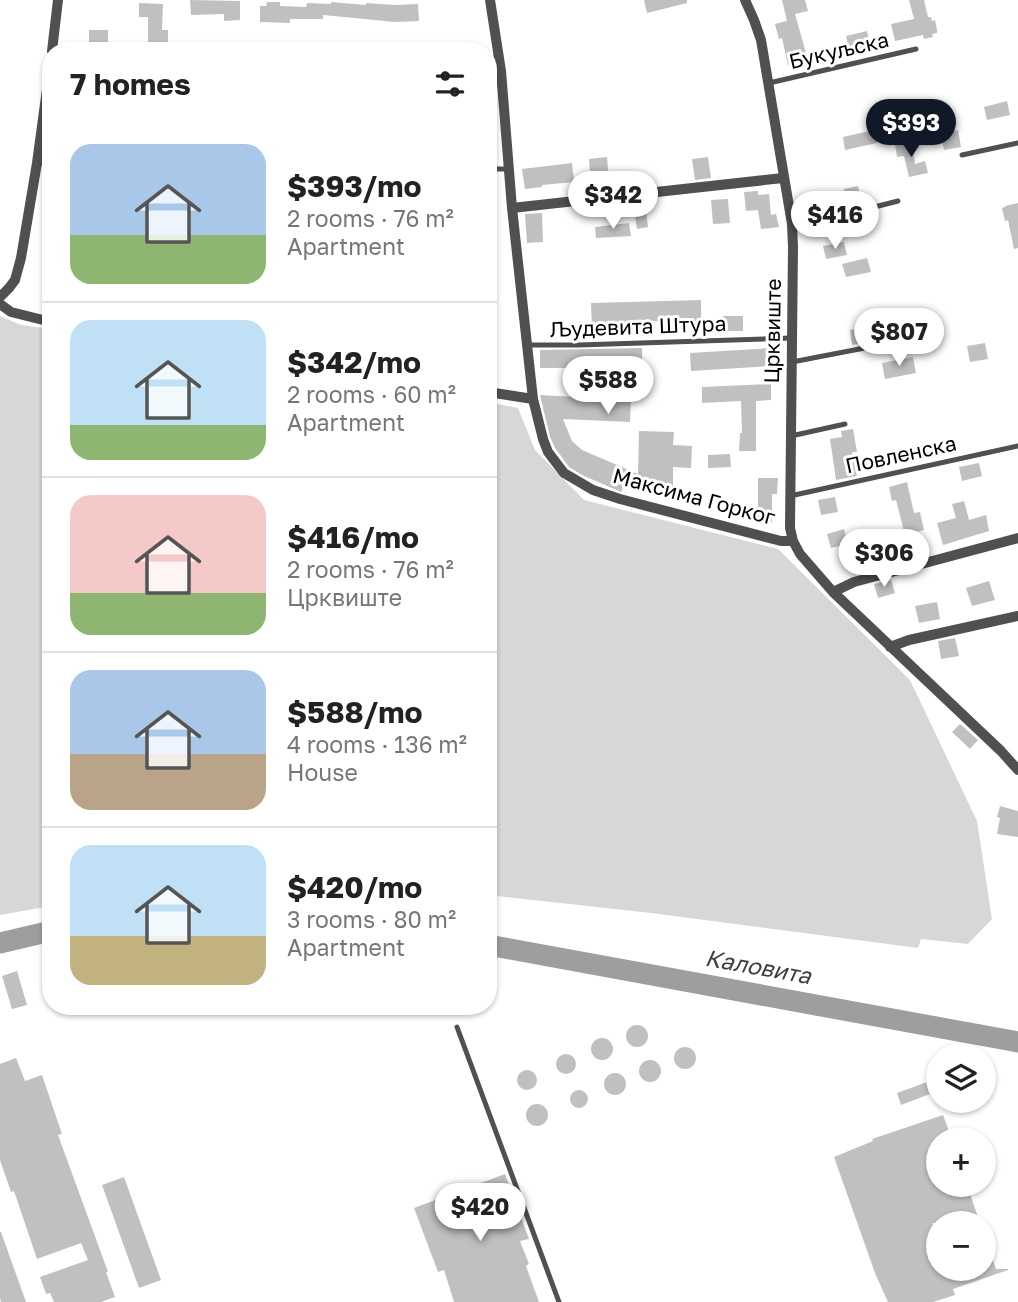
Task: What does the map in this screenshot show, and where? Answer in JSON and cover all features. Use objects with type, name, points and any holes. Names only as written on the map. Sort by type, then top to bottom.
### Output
[{"type":"street","points":[[53,42],[58,0]]},
{"type":"street","name":"Максима Горког","points":[[490,0],[497,42]]},
{"type":"street","name":"Црквиште","points":[[745,0],[758,28],[792,224],[790,528],[793,541]]},
{"type":"street","name":"Максима Горког","points":[[497,45],[533,399],[548,452],[564,473],[593,490],[781,541],[793,541],[800,554],[833,592],[1018,770]]},
{"type":"street","points":[[0,297],[9,288],[18,271],[42,122]]},
{"type":"street","points":[[512,208],[783,178]]},
{"type":"street","points":[[0,304],[11,312],[42,320]]},
{"type":"street","points":[[497,394],[533,399]]},
{"type":"street","points":[[833,592],[854,582],[1018,538]]},
{"type":"street","points":[[890,648],[909,640],[1018,616]]},
{"type":"lane","name":"Букуљска","points":[[769,83],[916,49]]},
{"type":"lane","points":[[962,155],[1018,143]]},
{"type":"lane","points":[[37,163],[42,163]]},
{"type":"lane","points":[[497,169],[509,169]]},
{"type":"lane","points":[[792,224],[898,201]]},
{"type":"lane","name":"Људевита Штура","points":[[527,345],[791,338]]},
{"type":"lane","points":[[792,362],[875,346]]},
{"type":"lane","points":[[791,436],[845,424]]},
{"type":"lane","name":"Повленска","points":[[790,496],[1018,446]]},
{"type":"lane","points":[[457,1027],[559,1302]]},
{"type":"shaded area","points":[[0,316],[21,325],[42,328],[42,908],[0,915]]},
{"type":"shaded area","points":[[497,404],[518,408],[535,450],[584,500],[778,549],[910,680],[977,821],[992,919],[968,944],[921,939],[918,948],[497,896]]},
{"type":"building","points":[[190,0],[240,1],[240,20],[224,21],[224,14],[191,15]]},
{"type":"building","points":[[644,0],[687,0],[687,3],[647,13]]},
{"type":"building","points":[[782,0],[805,0],[808,11],[795,14],[808,60],[788,65],[782,38],[779,39],[775,24],[787,21]]},
{"type":"building","points":[[909,0],[924,0],[928,17],[931,17],[932,21],[935,20],[937,33],[932,34],[933,37],[924,39],[923,35],[895,41],[891,24],[914,19]]},
{"type":"building","points":[[267,2],[280,2],[280,6],[306,7],[307,3],[331,2],[366,5],[418,4],[419,21],[395,22],[323,15],[323,19],[290,19],[290,23],[260,22],[260,6],[266,6]]},
{"type":"building","points":[[139,3],[163,4],[162,30],[168,30],[168,42],[148,42],[148,17],[139,17]]},
{"type":"building","points":[[89,30],[108,30],[108,42],[89,42]]},
{"type":"building","points":[[867,31],[871,49],[850,54],[846,36]]},
{"type":"building","points":[[1007,101],[1010,115],[987,120],[984,107]]},
{"type":"building","points":[[874,130],[877,143],[845,150],[843,137]]},
{"type":"building","points":[[958,130],[961,147],[944,150],[941,134]]},
{"type":"building","points":[[912,141],[915,164],[925,161],[928,173],[909,177],[904,156],[897,157],[895,144]]},
{"type":"building","points":[[607,157],[609,182],[591,184],[589,159]]},
{"type":"building","points":[[708,157],[711,178],[695,180],[692,159]]},
{"type":"building","points":[[572,163],[574,182],[525,189],[522,169]]},
{"type":"building","points":[[858,186],[862,205],[847,208],[844,189]]},
{"type":"building","points":[[758,191],[758,195],[769,194],[771,215],[776,214],[779,227],[761,229],[758,210],[746,211],[744,192]]},
{"type":"building","points":[[728,199],[730,223],[713,224],[711,200]]},
{"type":"building","points":[[645,201],[648,227],[637,229],[633,202]]},
{"type":"building","points":[[1018,203],[1018,248],[1014,249],[1008,220],[1005,221],[1002,208]]},
{"type":"building","points":[[542,213],[543,242],[527,243],[525,214]]},
{"type":"building","points":[[629,223],[631,236],[596,238],[595,227]]},
{"type":"building","points":[[844,242],[847,255],[826,259],[823,246]]},
{"type":"building","points":[[867,258],[871,272],[846,277],[842,264]]},
{"type":"building","points":[[701,300],[701,321],[633,322],[633,329],[623,329],[623,324],[600,324],[600,329],[592,329],[591,303]]},
{"type":"building","points":[[723,316],[743,316],[743,331],[723,331]]},
{"type":"building","points":[[870,326],[872,341],[852,345],[850,330]]},
{"type":"building","points":[[985,343],[988,359],[970,362],[967,346]]},
{"type":"building","points":[[642,348],[643,399],[631,398],[630,422],[563,419],[572,441],[582,450],[638,474],[639,431],[674,432],[673,445],[692,446],[691,468],[673,467],[673,486],[624,485],[621,492],[569,467],[555,448],[540,395],[576,397],[575,368],[540,368],[540,350]]},
{"type":"building","points":[[770,348],[771,366],[691,371],[690,353]]},
{"type":"building","points":[[913,357],[916,373],[885,379],[882,363]]},
{"type":"building","points":[[771,384],[771,400],[756,401],[756,451],[739,451],[742,433],[741,401],[702,403],[702,387]]},
{"type":"building","points":[[853,429],[857,452],[852,452],[857,476],[836,480],[830,439],[842,437],[841,431]]},
{"type":"building","points":[[730,454],[731,467],[708,468],[708,455]]},
{"type":"building","points":[[979,463],[982,476],[962,481],[959,467]]},
{"type":"building","points":[[758,478],[778,478],[777,494],[772,494],[772,522],[755,523]]},
{"type":"building","points":[[907,482],[914,513],[920,512],[924,530],[905,535],[896,500],[892,501],[889,487]]},
{"type":"building","points":[[835,497],[838,512],[821,515],[818,500]]},
{"type":"building","points":[[964,501],[969,520],[986,515],[989,531],[943,545],[937,523],[956,518],[952,504]]},
{"type":"building","points":[[844,529],[848,544],[831,548],[827,534]]},
{"type":"building","points":[[896,541],[900,559],[881,564],[877,545]]},
{"type":"building","points":[[891,580],[895,593],[878,598],[874,584]]},
{"type":"building","points":[[989,581],[995,600],[972,606],[966,588]]},
{"type":"building","points":[[937,602],[940,619],[919,623],[915,606]]},
{"type":"building","points":[[955,638],[959,656],[941,659],[938,641]]},
{"type":"building","points":[[960,724],[978,740],[970,749],[952,732]]},
{"type":"building","points":[[1000,806],[1018,811],[1018,837],[997,834]]},
{"type":"building","points":[[17,971],[27,1005],[12,1009],[2,976]]},
{"type":"building","points":[[637,1025],[645,1028],[648,1036],[645,1044],[637,1047],[629,1044],[626,1036],[629,1028]]},
{"type":"building","points":[[602,1038],[610,1041],[613,1049],[610,1057],[602,1060],[594,1057],[591,1049],[594,1041]]},
{"type":"building","points":[[685,1047],[693,1050],[696,1058],[693,1066],[685,1069],[677,1066],[674,1058],[677,1050]]},
{"type":"building","points":[[566,1054],[573,1057],[576,1064],[573,1071],[566,1074],[559,1071],[556,1064],[559,1057]]},
{"type":"building","points":[[16,1058],[25,1081],[42,1075],[62,1134],[58,1135],[115,1297],[101,1302],[54,1302],[50,1293],[46,1294],[40,1277],[88,1260],[81,1243],[37,1259],[14,1191],[11,1192],[0,1160],[0,1064]]},
{"type":"building","points":[[650,1060],[658,1063],[661,1071],[658,1079],[650,1082],[642,1079],[639,1071],[642,1063]]},
{"type":"building","points":[[527,1070],[534,1073],[537,1080],[534,1087],[527,1090],[520,1087],[517,1080],[520,1073]]},
{"type":"building","points":[[615,1073],[623,1076],[626,1084],[623,1092],[615,1095],[607,1092],[604,1084],[607,1076]]},
{"type":"building","points":[[926,1082],[926,1096],[901,1105],[897,1093]]},
{"type":"building","points":[[579,1090],[585,1093],[588,1099],[585,1105],[579,1108],[573,1105],[570,1099],[573,1093]]},
{"type":"building","points":[[537,1104],[547,1111],[548,1115],[541,1125],[537,1126],[527,1119],[526,1115],[533,1105]]},
{"type":"building","points":[[943,1115],[948,1127],[926,1127],[926,1197],[971,1197],[976,1211],[926,1211],[926,1281],[976,1281],[953,1289],[955,1295],[933,1302],[888,1302],[834,1157],[873,1141],[872,1139]]},
{"type":"building","points":[[505,1174],[529,1239],[520,1241],[539,1302],[454,1302],[444,1270],[438,1272],[414,1208]]},
{"type":"building","points":[[124,1177],[161,1280],[139,1288],[102,1185]]},
{"type":"building","points":[[1,1232],[26,1302],[1,1302]]},
{"type":"building","points":[[996,1269],[1008,1270],[996,1274]]},
{"type":"waterway","name":"Каловита","points":[[0,943],[42,933]]},
{"type":"waterway","name":"Каловита","points":[[497,947],[1018,1042]]}]
